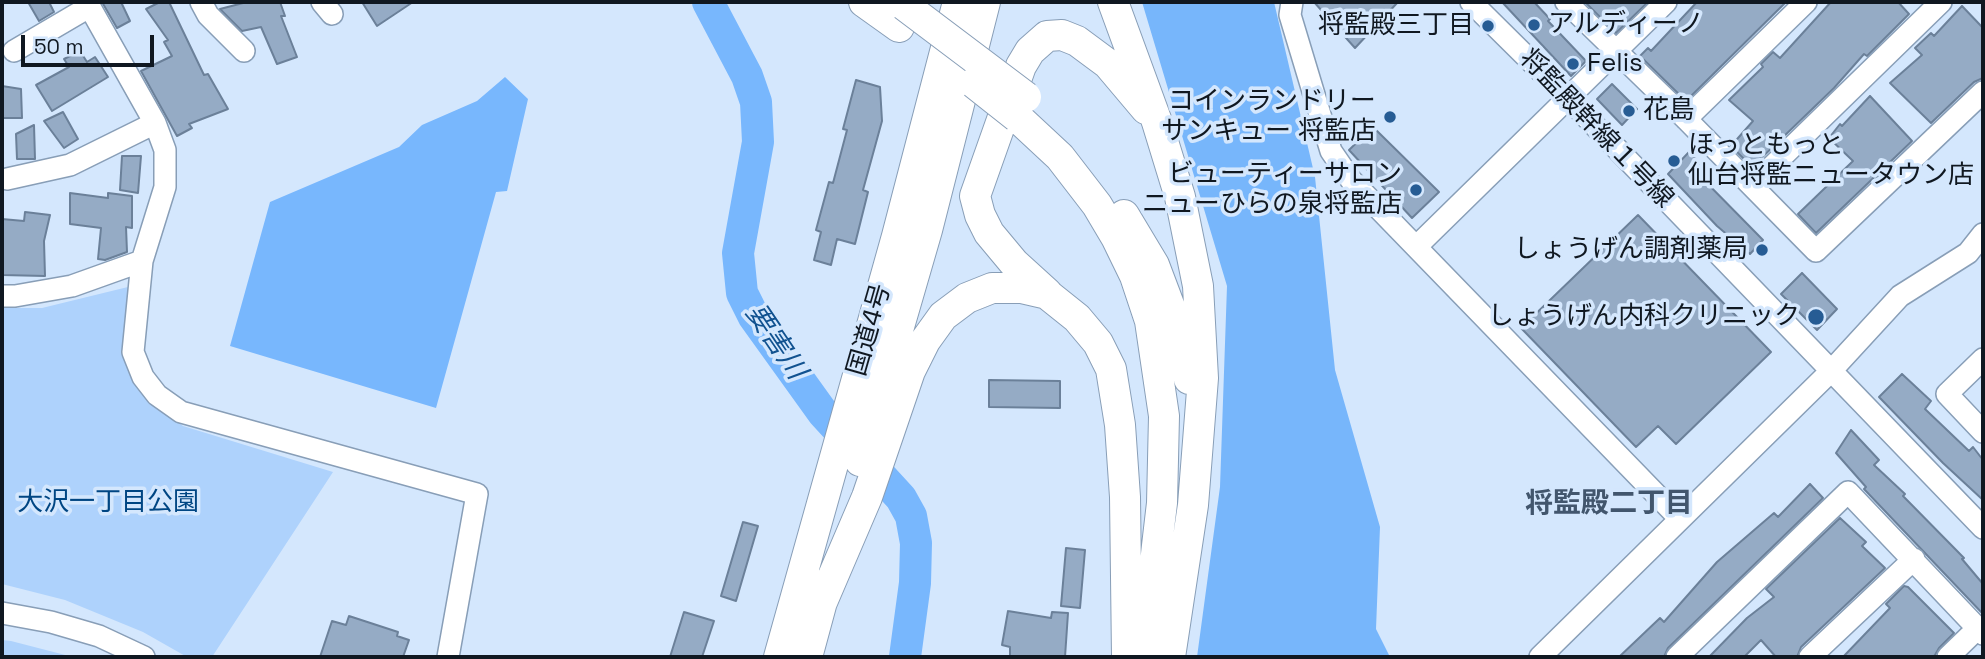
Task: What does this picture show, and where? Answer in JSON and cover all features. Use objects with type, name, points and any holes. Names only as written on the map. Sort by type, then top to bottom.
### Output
[{"type":"highway","points":[[864,2],[900,11],[1073,147],[1110,194],[1154,265],[1174,318],[1188,372],[1194,415],[1193,505]]},
{"type":"highway","points":[[898,236],[939,2]]},
{"type":"highway","name":"国道4号","points":[[866,431],[898,236],[958,2]]},
{"type":"highway","name":"国道4号","points":[[779,657],[832,463],[866,431],[927,230],[985,2]]},
{"type":"highway","points":[[1113,2],[1157,122],[1180,197],[1198,286],[1203,378],[1193,505],[1170,657]]},
{"type":"highway","points":[[1127,657],[1124,485],[1120,425],[1111,369],[1098,343],[1077,318],[1014,263],[989,233],[975,196],[1021,66],[1030,51],[1047,36],[1062,35],[1077,41],[1108,64],[1157,122]]},
{"type":"highway","points":[[1022,107],[1097,205],[1135,276],[1150,321],[1164,416],[1162,503],[1144,657]]},
{"type":"highway","points":[[807,657],[822,602],[860,491],[866,431],[910,371],[925,341],[943,316],[967,298],[992,288],[1021,288],[1047,294]]},
{"type":"street","points":[[201,2],[208,15],[244,51]]},
{"type":"street","points":[[1292,2],[1290,15],[1331,151],[1351,180],[1680,519]]},
{"type":"street","name":"将監殿幹線１号線","points":[[1471,2],[1568,98],[1983,528]]},
{"type":"street","points":[[1566,2],[1686,118],[1816,251],[1983,92]]},
{"type":"street","points":[[1417,246],[1666,2]]},
{"type":"street","points":[[1686,118],[1806,2]]},
{"type":"street","points":[[1752,186],[1941,2]]},
{"type":"street","points":[[15,51],[88,4],[155,122],[165,150],[165,187],[142,261],[133,352],[144,377],[157,395],[181,411],[477,494],[448,657]]},
{"type":"street","points":[[7,179],[71,165],[155,122]]},
{"type":"street","points":[[1543,656],[1831,371],[1900,296],[1968,253],[1983,234]]},
{"type":"street","points":[[2,296],[72,286],[142,261]]},
{"type":"street","points":[[1983,359],[1947,394],[1983,432]]},
{"type":"street","points":[[1677,657],[1848,492],[1981,631],[1948,657]]},
{"type":"street","points":[[1810,657],[1914,559]]},
{"type":"street","points":[[2,613],[51,622],[99,636],[144,657]]},
{"type":"green space","name":"大沢一丁目公園","points":[[132,286],[126,349],[154,403],[183,426],[333,472],[212,657],[187,657],[143,632],[65,600],[2,584],[2,308],[42,308]]},
{"type":"green space","points":[[2,640],[11,641],[73,657],[2,657]]},
{"type":"shaded area","points":[[1142,2],[1274,2],[1315,177],[1335,370],[1380,527],[1376,629],[1390,657],[1197,657],[1220,487],[1227,286]]},
{"type":"shaded area","points":[[505,77],[528,99],[507,191],[496,192],[436,408],[230,346],[270,202],[399,147],[422,125],[477,101]]},
{"type":"building","points":[[28,2],[49,2],[54,12],[39,21]]},
{"type":"building","points":[[102,2],[121,2],[130,21],[117,28]]},
{"type":"building","points":[[160,2],[169,2],[204,75],[208,74],[228,109],[189,124],[192,128],[177,136],[141,71],[172,56],[164,42],[168,40],[146,9]]},
{"type":"building","points":[[247,2],[280,2],[285,16],[281,16],[297,57],[277,64],[261,27],[242,31],[220,9]]},
{"type":"building","points":[[362,2],[413,2],[377,26]]},
{"type":"building","points":[[1314,2],[1398,2],[1355,48]]},
{"type":"building","points":[[1502,2],[1534,2],[1586,61],[1571,76]]},
{"type":"building","points":[[1585,2],[1648,2],[1616,33]]},
{"type":"building","points":[[1697,2],[1786,2],[1686,101],[1640,56],[1648,48],[1651,51]]},
{"type":"building","points":[[1831,2],[1898,2],[1909,14],[1867,56],[1864,54],[1834,88],[1752,167],[1731,146],[1753,121],[1729,100],[1763,67],[1761,64],[1773,52],[1780,58]]},
{"type":"building","points":[[1962,6],[1983,28],[1983,78],[1974,82],[1931,123],[1890,83],[1922,55],[1915,48],[1931,33],[1934,36]]},
{"type":"building","points":[[80,51],[87,62],[95,57],[108,77],[52,111],[36,85],[69,67],[64,59]]},
{"type":"building","points":[[856,80],[880,87],[882,121],[863,190],[868,192],[855,244],[837,239],[831,265],[814,260],[821,232],[816,230],[829,182],[833,183],[847,130],[843,129]]},
{"type":"building","points":[[1612,84],[1637,109],[1622,125],[1597,99]]},
{"type":"building","points":[[2,86],[21,89],[22,118],[2,118]]},
{"type":"building","points":[[1870,96],[1912,141],[1816,233],[1798,214],[1853,161],[1829,138]]},
{"type":"building","points":[[63,112],[78,139],[64,148],[44,121]]},
{"type":"building","points":[[34,125],[35,159],[17,159],[16,134]]},
{"type":"building","points":[[1373,127],[1439,192],[1412,218],[1349,150]]},
{"type":"building","points":[[1689,152],[1703,168],[1698,174],[1763,240],[1750,254],[1717,226],[1668,174]]},
{"type":"building","points":[[122,156],[141,156],[138,193],[120,190]]},
{"type":"building","points":[[70,193],[108,198],[108,193],[132,196],[132,228],[126,227],[127,252],[105,260],[98,259],[101,228],[70,224]]},
{"type":"building","points":[[25,212],[50,215],[44,241],[45,276],[2,275],[2,219],[24,221]]},
{"type":"building","points":[[1638,215],[1771,352],[1676,444],[1658,426],[1636,447],[1521,328]]},
{"type":"building","points":[[1802,273],[1837,309],[1817,330],[1781,294]]},
{"type":"building","points":[[1902,374],[1931,401],[1925,409],[1969,451],[1973,447],[1983,460],[1983,500],[1879,397]]},
{"type":"building","points":[[989,380],[1060,381],[1060,408],[989,407]]},
{"type":"building","points":[[1851,430],[1879,460],[1874,465],[1905,494],[1903,496],[1964,558],[1962,559],[1983,584],[1983,614],[1864,489],[1866,487],[1836,453]]},
{"type":"building","points":[[1810,484],[1823,498],[1668,648],[1664,657],[1619,657],[1660,618],[1664,622],[1717,562],[1774,513],[1778,517]]},
{"type":"building","points":[[1840,518],[1866,542],[1862,546],[1885,568],[1801,647],[1797,657],[1776,657],[1761,640],[1744,657],[1709,657],[1747,618],[1774,597],[1766,589]]},
{"type":"building","points":[[743,522],[758,526],[736,601],[721,596]]},
{"type":"building","points":[[1066,548],[1085,550],[1080,608],[1061,606]]},
{"type":"building","points":[[1904,586],[1954,633],[1933,657],[1843,657],[1890,608],[1886,604]]},
{"type":"building","points":[[1008,611],[1051,618],[1052,612],[1068,613],[1065,657],[1010,657],[1010,647],[1002,645]]},
{"type":"building","points":[[684,612],[714,621],[702,657],[670,657]]},
{"type":"building","points":[[349,616],[398,632],[397,636],[409,640],[403,657],[320,657],[332,621],[346,625]]},
{"type":"waterway","name":"要害川","points":[[708,2],[747,76],[756,102],[758,142],[738,253],[742,293],[754,317],[823,413],[901,498],[911,516],[916,543],[915,583],[905,657]]},
{"type":"place","name":"アルディーノ","points":[[1534,25]]},
{"type":"place","name":"将監殿三丁目","points":[[1488,26]]},
{"type":"place","name":"Felis","points":[[1573,64]]},
{"type":"place","name":"花島","points":[[1629,111]]},
{"type":"place","name":"コインランドリー サンキュー 将監店","points":[[1390,117]]},
{"type":"place","name":"ほっともっと 仙台将監ニュータウン店","points":[[1674,161]]},
{"type":"place","name":"ビューティーサロン ニューひらの泉将監店","points":[[1416,190]]},
{"type":"place","name":"しょうげん調剤薬局","points":[[1762,250]]},
{"type":"place","name":"しょうげん内科クリニック","points":[[1816,317]]},
{"type":"district","name":"将監殿二丁目","points":[[1609,504]]}]
